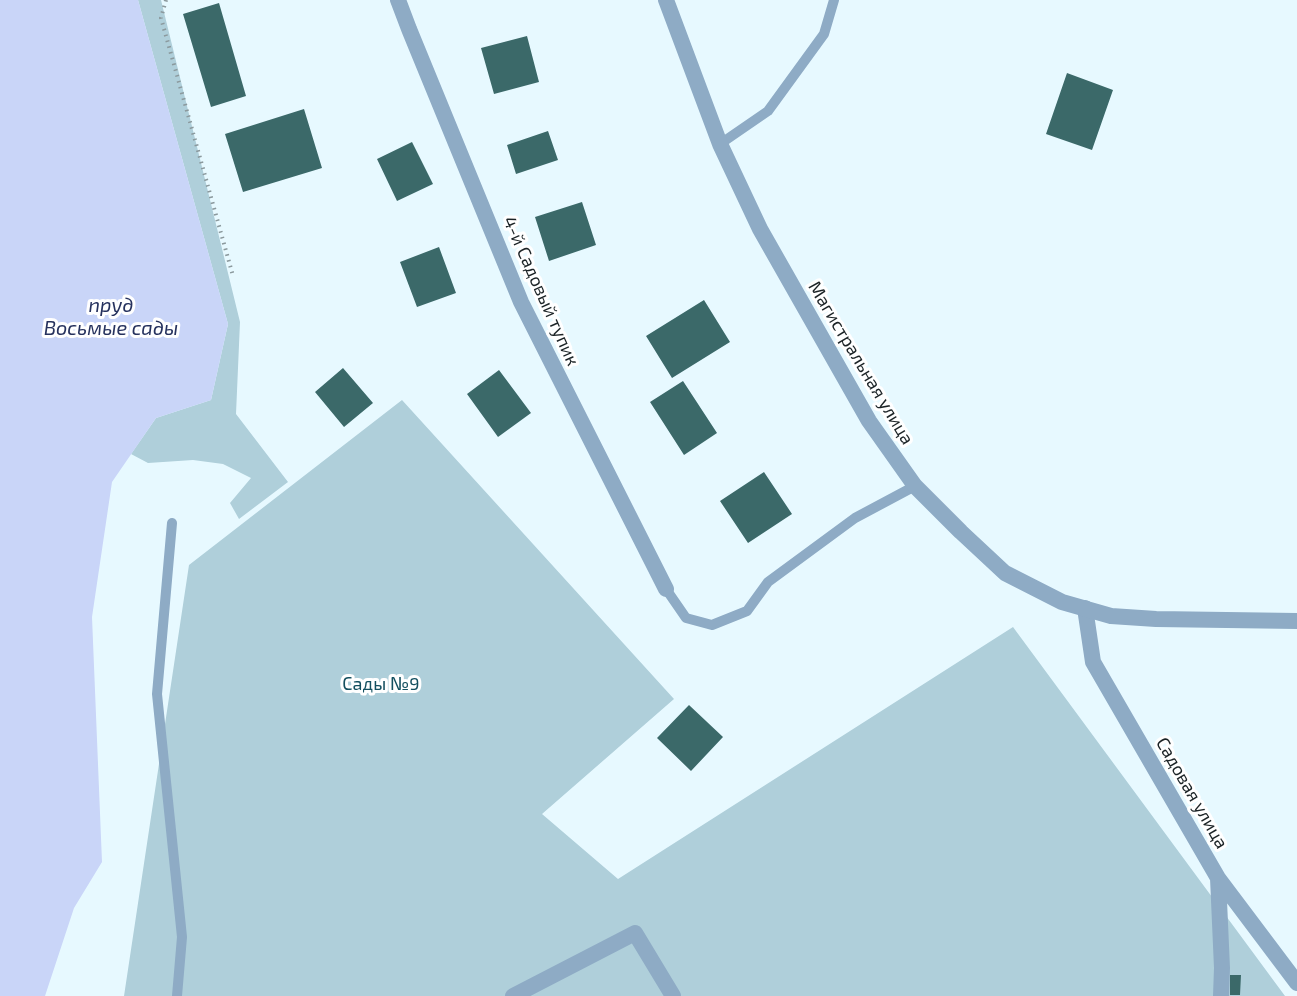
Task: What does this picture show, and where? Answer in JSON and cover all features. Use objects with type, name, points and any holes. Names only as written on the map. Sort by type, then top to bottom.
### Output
[{"type":"street","name":"4-й Садовый тупик","points":[[398,0],[521,302],[666,589]]},
{"type":"street","name":"Магистральная улица","points":[[666,0],[720,144],[760,229],[869,421],[915,486],[1005,573],[1062,602],[1111,616],[1297,621]]},
{"type":"street","name":"Садовая улица","points":[[1085,608],[1093,662],[1218,878],[1297,983]]},
{"type":"street","points":[[1218,878],[1221,996]]},
{"type":"street","points":[[513,996],[635,933],[673,996]]},
{"type":"lane","points":[[720,144],[768,111],[824,34],[834,0]]},
{"type":"lane","points":[[666,589],[686,618],[712,626],[747,611],[768,582],[855,518],[915,486]]},
{"type":"lane","points":[[172,523],[157,694],[182,938],[177,996]]},
{"type":"path","points":[[166,0],[161,18],[233,276]]},
{"type":"green space","points":[[138,0],[161,0],[240,322],[236,414],[288,482],[239,519],[230,503],[251,478],[223,464],[193,460],[148,463],[131,454],[156,418],[211,400],[228,324]]},
{"type":"green space","name":"Сады №9","points":[[402,400],[674,699],[542,814],[618,879],[1013,627],[1285,996],[124,996],[189,565]]},
{"type":"water","name":"пруд Восьмые сады","points":[[0,0],[138,0],[228,324],[211,400],[156,418],[112,482],[92,617],[102,862],[74,908],[45,996],[0,996]]},
{"type":"building","points":[[219,3],[246,96],[211,107],[183,14]]},
{"type":"building","points":[[527,36],[539,82],[494,94],[481,48]]},
{"type":"building","points":[[1067,73],[1113,90],[1092,150],[1046,134]]},
{"type":"building","points":[[304,109],[322,168],[243,192],[225,134]]},
{"type":"building","points":[[548,131],[558,160],[516,174],[507,145]]},
{"type":"building","points":[[412,142],[433,184],[397,201],[377,159]]},
{"type":"building","points":[[582,202],[596,245],[549,261],[535,217]]},
{"type":"building","points":[[439,247],[456,293],[417,307],[400,262]]},
{"type":"building","points":[[704,300],[730,342],[672,378],[646,336]]},
{"type":"building","points":[[343,368],[373,403],[344,427],[315,392]]},
{"type":"building","points":[[499,370],[531,413],[498,437],[467,394]]},
{"type":"building","points":[[683,381],[717,433],[684,455],[650,402]]},
{"type":"building","points":[[764,472],[792,514],[748,543],[720,501]]},
{"type":"building","points":[[689,705],[723,737],[691,771],[657,738]]},
{"type":"building","points":[[1230,975],[1241,975],[1240,995],[1230,995]]}]
